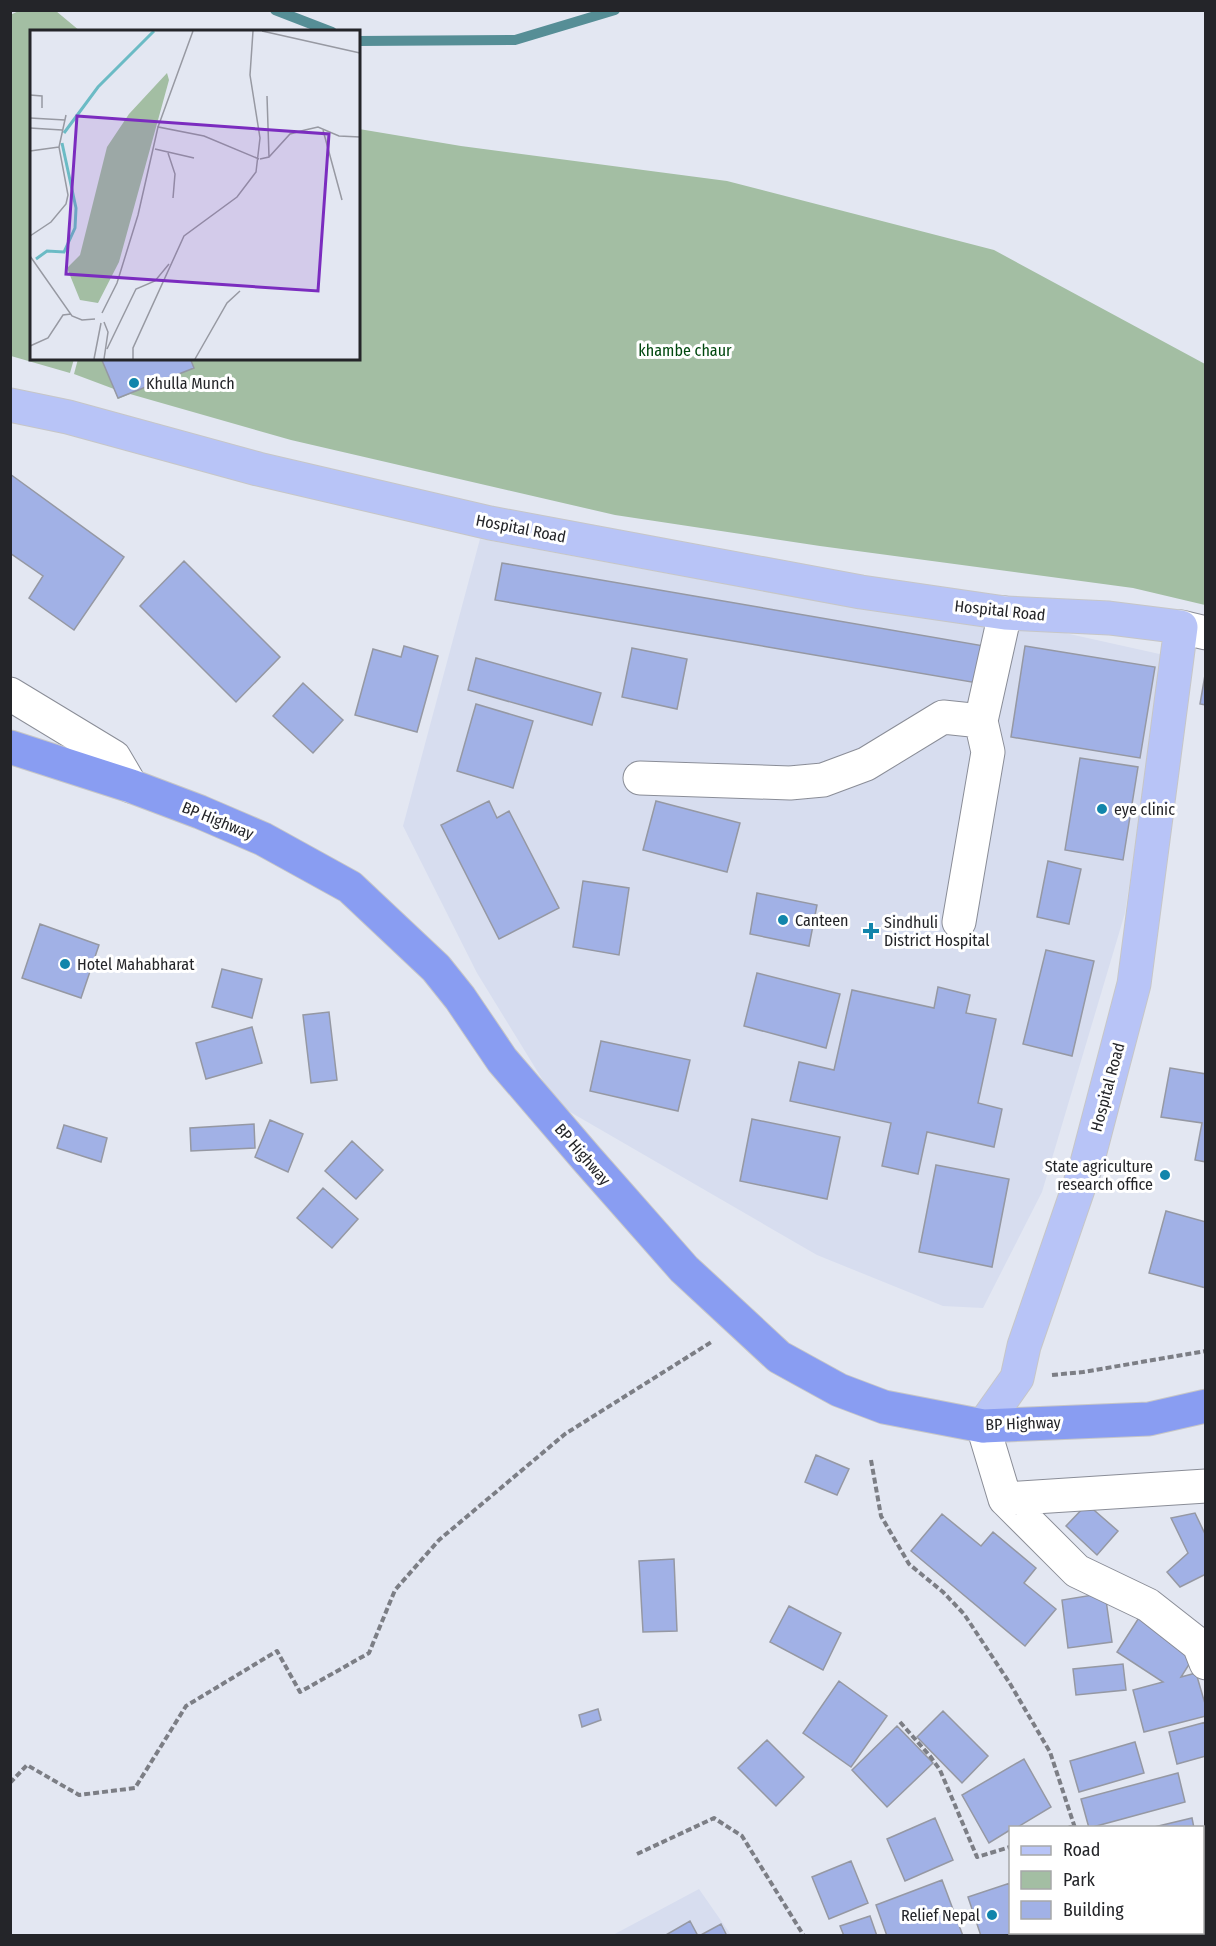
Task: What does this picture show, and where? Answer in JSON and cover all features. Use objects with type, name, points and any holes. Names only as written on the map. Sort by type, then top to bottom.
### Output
[{"type":"highway","name":"BP Highway","points":[[10,747],[131,786],[201,812],[263,838],[350,887],[436,968],[460,998],[502,1060],[684,1269],[779,1357],[838,1390],[884,1407],[983,1426],[1149,1419],[1206,1406]]},
{"type":"main road","name":"Hospital Road","points":[[10,405],[68,417],[258,469],[490,523],[861,592],[1005,613],[1109,618],[1193,630],[1134,984],[1087,1163],[1024,1346],[1017,1378],[983,1426]]},
{"type":"street","points":[[959,922],[988,752],[981,721],[1005,613]]},
{"type":"street","points":[[10,694],[114,757],[131,786]]},
{"type":"street","points":[[640,778],[790,783],[823,780],[867,764],[943,717],[981,721]]},
{"type":"street","points":[[983,1426],[1005,1499],[1077,1570],[1148,1605],[1199,1645],[1206,1663]]},
{"type":"street","points":[[1005,1499],[1206,1486]]},
{"type":"path","points":[[10,1783],[27,1765],[79,1795],[135,1788],[186,1706],[277,1651],[300,1692],[369,1653],[395,1590],[440,1540],[565,1434],[741,1323]]},
{"type":"path","points":[[1017,1378],[1083,1372],[1206,1351]]},
{"type":"path","points":[[871,1460],[881,1516],[909,1564],[943,1592],[964,1614],[1009,1682],[1050,1752],[1075,1826]]},
{"type":"path","points":[[900,1722],[940,1770],[977,1857],[1009,1848]]},
{"type":"path","points":[[637,1854],[714,1818],[742,1836],[804,1935]]},
{"type":"shaded area","name":"Sindhuli District Hospital","points":[[480,539],[790,596],[966,623],[1056,631],[1164,655],[1125,913],[1042,1192],[983,1308],[943,1306],[817,1255],[558,1105],[477,973],[403,826]],"holes":[[[502,563],[989,647],[983,684],[496,600]],[[1026,647],[1140,757],[1011,737]],[[632,648],[687,659],[677,708],[622,697]],[[476,658],[601,693],[592,725],[468,691]],[[477,704],[533,721],[513,788],[457,771]],[[489,801],[497,818],[510,812],[558,908],[499,939],[441,825]],[[656,801],[740,823],[727,872],[643,850]],[[1048,862],[1080,869],[1069,923],[1037,916]],[[583,881],[629,889],[619,954],[573,947]],[[758,973],[839,994],[826,1048],[744,1026]],[[938,987],[969,995],[966,1013],[996,1019],[978,1103],[1002,1109],[993,1147],[927,1132],[918,1174],[882,1166],[891,1123],[790,1101],[799,1062],[834,1070],[852,990],[934,1008]],[[601,1041],[689,1060],[678,1111],[590,1091]],[[752,1119],[840,1137],[827,1199],[741,1181]],[[936,1165],[1008,1180],[991,1267],[919,1252]]]},
{"type":"shaded area","points":[[699,1889],[731,1935],[611,1936]]},
{"type":"green space","points":[[21,10],[56,11],[79,30],[30,30],[30,360],[74,360],[70,373],[11,356],[10,15]]},
{"type":"green space","name":"khambe chaur","points":[[360,129],[461,146],[727,181],[994,250],[1205,364],[1205,605],[1133,588],[820,546],[615,515],[291,440],[130,394],[118,399],[114,389],[74,374],[78,360],[360,360]]},
{"type":"building","name":"Khulla Munch","points":[[102,360],[191,360],[194,368],[118,398]]},
{"type":"building","points":[[10,474],[124,557],[74,630],[29,598],[43,576],[10,553]]},
{"type":"building","points":[[184,561],[280,657],[236,702],[140,606]]},
{"type":"building","points":[[502,563],[990,647],[983,684],[495,600]]},
{"type":"building","points":[[404,646],[438,656],[417,732],[355,715],[373,649],[401,657]]},
{"type":"building","points":[[1025,646],[1155,667],[1140,758],[1011,737]]},
{"type":"building","points":[[632,648],[687,659],[677,709],[622,697]]},
{"type":"building","points":[[476,658],[601,693],[592,725],[468,690]]},
{"type":"building","points":[[1206,675],[1206,705],[1200,704]]},
{"type":"building","points":[[303,683],[343,720],[313,753],[273,716]]},
{"type":"building","points":[[476,704],[533,721],[513,788],[457,771]]},
{"type":"building","name":"eye clinic","points":[[1080,758],[1138,767],[1123,860],[1065,850]]},
{"type":"building","points":[[489,801],[497,818],[509,811],[559,908],[499,939],[441,825]]},
{"type":"building","points":[[656,801],[740,823],[727,872],[643,850]]},
{"type":"building","points":[[1048,861],[1081,869],[1069,924],[1037,917]]},
{"type":"building","points":[[583,881],[629,888],[619,955],[573,947]]},
{"type":"building","name":"Canteen","points":[[757,893],[817,905],[809,946],[750,934]]},
{"type":"building","points":[[40,924],[99,945],[81,998],[22,978]]},
{"type":"building","points":[[1046,950],[1094,961],[1072,1056],[1023,1044]]},
{"type":"building","points":[[222,969],[262,979],[252,1018],[212,1007]]},
{"type":"building","points":[[757,973],[840,994],[826,1048],[744,1026]]},
{"type":"building","points":[[938,987],[970,995],[966,1013],[996,1019],[978,1103],[1002,1109],[994,1147],[927,1132],[918,1174],[882,1166],[891,1123],[790,1101],[799,1062],[834,1070],[852,990],[934,1008]]},
{"type":"building","points":[[329,1012],[337,1080],[311,1083],[303,1015]]},
{"type":"building","points":[[252,1027],[262,1063],[206,1079],[196,1043]]},
{"type":"building","points":[[601,1041],[690,1060],[678,1111],[590,1091]]},
{"type":"building","points":[[1170,1068],[1206,1074],[1206,1162],[1195,1160],[1202,1123],[1161,1117]]},
{"type":"building","points":[[752,1119],[840,1137],[827,1199],[740,1181]]},
{"type":"building","points":[[270,1120],[303,1134],[288,1172],[255,1157]]},
{"type":"building","points":[[254,1124],[255,1148],[191,1151],[190,1128]]},
{"type":"building","points":[[64,1125],[107,1138],[101,1162],[57,1148]]},
{"type":"building","points":[[352,1141],[383,1170],[356,1199],[325,1171]]},
{"type":"building","points":[[936,1165],[1009,1179],[992,1267],[919,1252]]},
{"type":"building","points":[[323,1188],[358,1219],[332,1248],[297,1218]]},
{"type":"building","points":[[1166,1211],[1206,1222],[1206,1288],[1149,1273]]},
{"type":"building","points":[[816,1455],[849,1469],[837,1495],[805,1482]]},
{"type":"building","points":[[1087,1504],[1118,1531],[1097,1555],[1066,1526]]},
{"type":"building","points":[[1195,1513],[1206,1536],[1206,1574],[1180,1587],[1167,1572],[1188,1553],[1171,1518]]},
{"type":"building","points":[[942,1514],[981,1546],[993,1532],[1036,1568],[1024,1583],[1056,1609],[1025,1646],[911,1551]]},
{"type":"building","points":[[674,1559],[677,1631],[643,1632],[639,1561]]},
{"type":"building","points":[[1105,1593],[1112,1642],[1068,1648],[1062,1600]]},
{"type":"building","points":[[789,1606],[841,1633],[823,1670],[770,1642]]},
{"type":"building","points":[[1140,1616],[1197,1652],[1181,1677],[1196,1673],[1206,1707],[1206,1716],[1144,1732],[1133,1690],[1163,1682],[1117,1652]]},
{"type":"building","points":[[1123,1664],[1126,1690],[1076,1695],[1073,1669]]},
{"type":"building","points":[[839,1681],[887,1716],[851,1767],[803,1733]]},
{"type":"building","points":[[598,1709],[601,1720],[582,1727],[579,1715]]},
{"type":"building","points":[[943,1711],[988,1756],[962,1783],[917,1737]]},
{"type":"building","points":[[1206,1722],[1206,1756],[1177,1764],[1169,1732]]},
{"type":"building","points":[[897,1726],[933,1763],[887,1807],[852,1770]]},
{"type":"building","points":[[767,1740],[804,1777],[776,1806],[738,1768]]},
{"type":"building","points":[[1135,1742],[1144,1773],[1079,1792],[1070,1761]]},
{"type":"building","points":[[1024,1759],[1051,1807],[1019,1826],[1009,1826],[1009,1831],[989,1843],[962,1795]]},
{"type":"building","points":[[1178,1773],[1185,1802],[1096,1826],[1088,1826],[1081,1799]]},
{"type":"building","points":[[935,1818],[953,1860],[905,1881],[887,1839]]},
{"type":"building","points":[[1192,1818],[1194,1826],[1158,1826]]},
{"type":"building","points":[[851,1861],[868,1903],[829,1919],[812,1877]]},
{"type":"building","points":[[942,1880],[963,1936],[887,1936],[876,1905]]},
{"type":"building","name":"Relief Nepal","points":[[1009,1883],[1009,1934],[1026,1934],[1022,1936],[981,1936],[968,1897]]},
{"type":"building","points":[[870,1916],[877,1936],[844,1936],[840,1926]]},
{"type":"building","points":[[690,1921],[698,1936],[664,1936]]},
{"type":"building","points":[[721,1924],[727,1936],[699,1936]]},
{"type":"waterway","points":[[275,10],[327,30]]},
{"type":"waterway","points":[[360,41],[515,40],[615,10]]},
{"type":"place","name":"Khulla Munch","points":[[134,383]]},
{"type":"place","name":"eye clinic","points":[[1102,809]]},
{"type":"place","name":"Canteen","points":[[783,920]]},
{"type":"place","name":"Sindhuli District Hospital","points":[[871,931]]},
{"type":"place","name":"Hotel Mahabharat","points":[[65,964]]},
{"type":"place","name":"State agriculture research office","points":[[1165,1175]]},
{"type":"place","name":"Relief Nepal","points":[[992,1915]]}]
